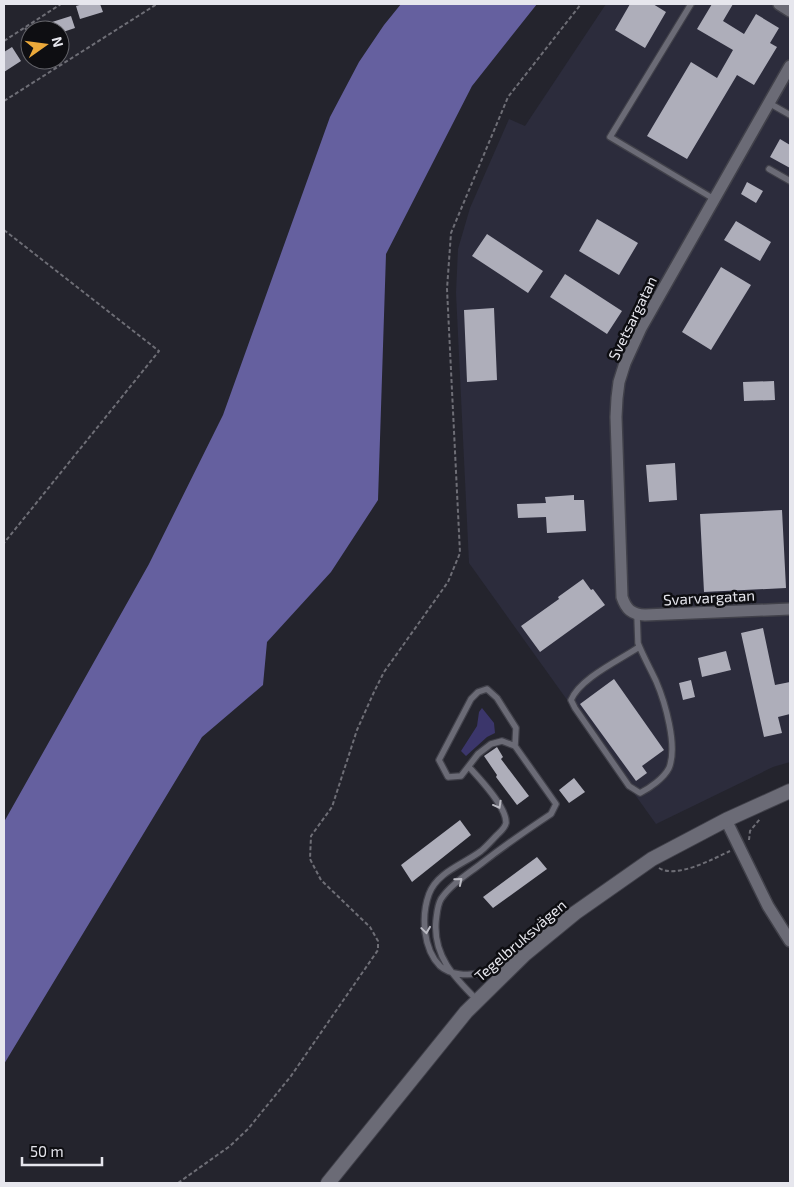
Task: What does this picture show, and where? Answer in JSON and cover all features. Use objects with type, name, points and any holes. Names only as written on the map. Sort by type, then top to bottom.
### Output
[{"type":"street","points":[[778,4],[790,11]]},
{"type":"street","name":"Svetsargatan","points":[[633,613],[625,607],[622,597],[616,417],[619,382],[625,363],[641,328],[790,66]]},
{"type":"street","name":"Svarvargatan","points":[[633,613],[790,609]]},
{"type":"street","name":"Tegelbruksvägen","points":[[328,1183],[449,1032],[477,1000],[542,940],[575,913],[652,859],[726,820],[790,791]]},
{"type":"street","points":[[726,820],[768,906],[790,941]]},
{"type":"lane","points":[[691,4],[610,137],[714,199]]},
{"type":"lane","points":[[769,102],[790,115]]},
{"type":"lane","points":[[769,169],[790,181]]},
{"type":"lane","points":[[633,613],[639,647],[660,692],[669,724],[672,753],[670,767],[664,776],[640,793],[630,786],[575,708],[572,700],[574,693],[585,683],[639,647]]},
{"type":"lane","points":[[477,1000],[450,971],[438,948],[435,930],[437,910],[441,900],[451,888],[470,872],[551,814],[556,804],[515,746],[502,741],[491,744],[478,754],[461,776],[448,777],[439,760],[471,699],[478,692],[487,689],[497,698],[516,728],[515,746]]},
{"type":"lane","points":[[469,767],[488,788],[499,805],[506,821],[504,828],[481,851],[445,874],[429,892],[425,914],[426,935],[433,955],[441,967],[450,971],[469,974],[482,973],[542,940]]},
{"type":"path","points":[[37,20],[62,4]]},
{"type":"path","points":[[70,59],[157,4]]},
{"type":"path","points":[[178,1183],[230,1146],[248,1130],[291,1076],[378,950],[378,941],[370,926],[321,880],[310,859],[311,836],[332,808],[356,730],[384,672],[448,582],[460,553],[447,289],[451,233],[508,97],[581,4]]},
{"type":"path","points":[[4,41],[20,31]]},
{"type":"path","points":[[4,101],[53,70]]},
{"type":"path","points":[[4,230],[159,350],[4,543]]},
{"type":"path","points":[[652,859],[657,867],[664,871],[675,871],[701,864],[749,842],[750,831],[754,824],[762,818]]},
{"type":"shaded area","points":[[401,4],[537,4],[472,86],[386,254],[378,500],[331,572],[267,642],[263,685],[202,737],[4,1064],[4,822],[149,564],[223,415],[330,117],[359,62]]},
{"type":"shaded area","points":[[606,4],[790,4],[790,762],[773,767],[656,824],[469,563],[456,293],[458,249],[470,208],[509,119],[525,126]]},
{"type":"shaded area","points":[[482,708],[494,723],[495,733],[487,737],[466,756],[461,751],[477,726],[479,712]]},
{"type":"building","points":[[100,4],[103,12],[80,19],[76,6]]},
{"type":"building","points":[[630,4],[653,4],[666,12],[645,48],[615,30]]},
{"type":"building","points":[[712,4],[733,4],[723,21],[744,34],[756,14],[779,28],[770,43],[777,47],[754,85],[737,75],[687,159],[647,136],[691,62],[717,78],[733,50],[697,29]]},
{"type":"building","points":[[71,16],[75,28],[70,30],[70,20],[58,20]]},
{"type":"building","points":[[12,47],[20,62],[4,72],[4,52]]},
{"type":"building","points":[[780,139],[790,145],[790,168],[770,157]]},
{"type":"building","points":[[747,182],[763,191],[756,203],[741,194]]},
{"type":"building","points":[[597,219],[638,243],[619,275],[579,251]]},
{"type":"building","points":[[736,221],[771,242],[760,261],[724,240]]},
{"type":"building","points":[[487,234],[543,271],[528,293],[472,256]]},
{"type":"building","points":[[721,267],[751,285],[711,350],[682,332]]},
{"type":"building","points":[[565,274],[622,311],[607,334],[550,297]]},
{"type":"building","points":[[494,308],[497,380],[467,382],[464,310]]},
{"type":"building","points":[[774,381],[775,400],[744,401],[743,382]]},
{"type":"building","points":[[675,463],[677,500],[649,502],[646,465]]},
{"type":"building","points":[[574,495],[574,500],[584,500],[586,531],[547,533],[546,517],[518,518],[517,504],[546,503],[545,497]]},
{"type":"building","points":[[782,510],[786,588],[704,592],[700,514]]},
{"type":"building","points":[[583,579],[605,605],[540,652],[521,626]]},
{"type":"building","points":[[763,628],[775,685],[790,682],[790,714],[778,717],[782,733],[764,737],[741,633]]},
{"type":"building","points":[[726,651],[731,670],[702,677],[698,658]]},
{"type":"building","points":[[614,679],[664,750],[642,766],[647,773],[636,781],[580,704]]},
{"type":"building","points":[[691,680],[695,697],[683,700],[679,683]]},
{"type":"building","points":[[497,747],[503,757],[501,759],[529,796],[517,805],[496,777],[497,775],[484,756]]},
{"type":"building","points":[[574,778],[585,792],[569,803],[559,790]]},
{"type":"building","points":[[460,820],[471,835],[412,882],[401,865]]},
{"type":"building","points":[[537,857],[547,869],[493,908],[483,897]]}]
